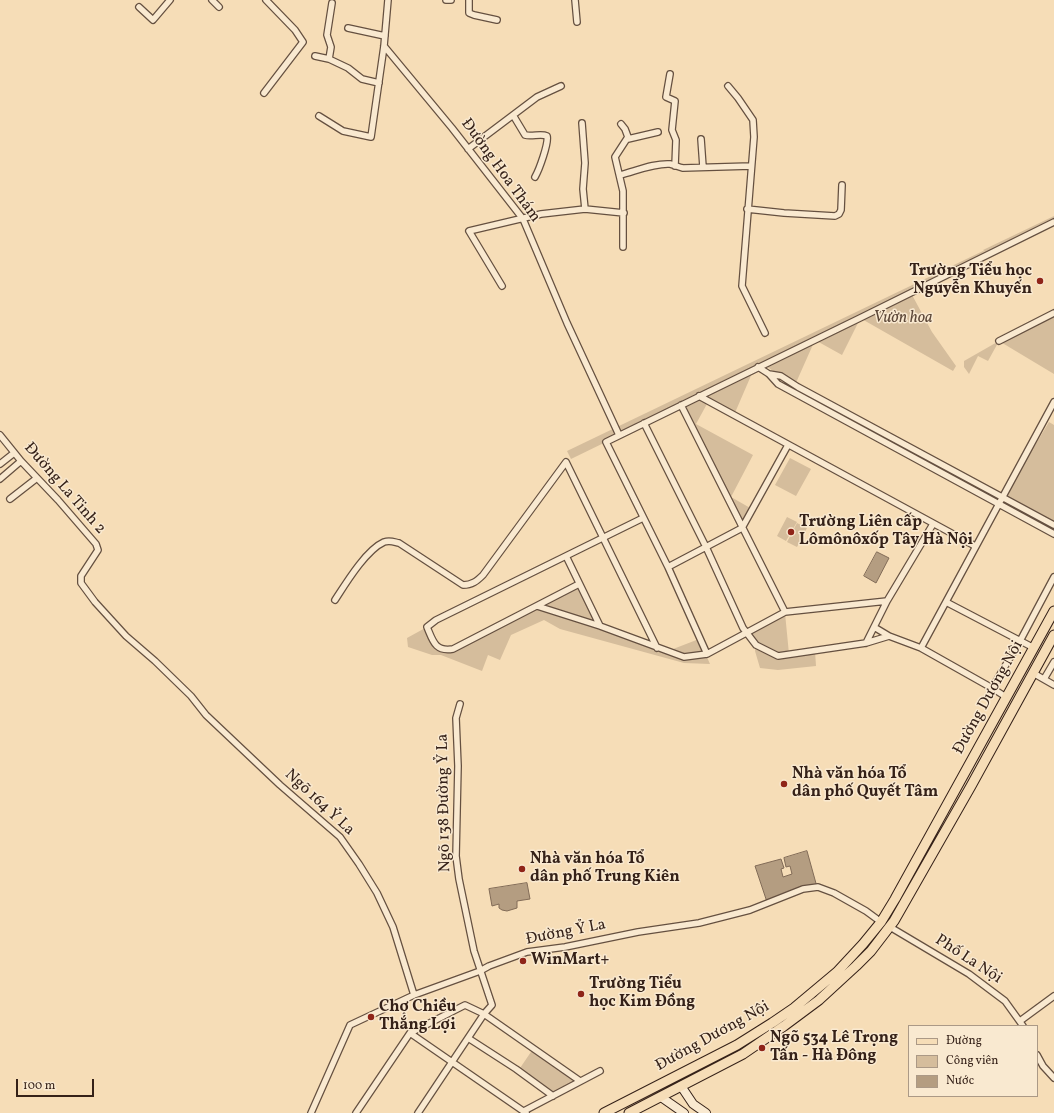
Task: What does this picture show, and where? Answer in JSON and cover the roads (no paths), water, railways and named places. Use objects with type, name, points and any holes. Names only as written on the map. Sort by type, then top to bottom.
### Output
[{"type":"main road","name":"Đường Dương Nội","points":[[604,1113],[737,1045],[772,1023],[794,1008],[837,972],[863,944],[881,922],[895,899],[1054,611]]},
{"type":"main road","name":"Đường Dương Nội","points":[[629,1113],[743,1054],[819,1000],[871,950],[890,927],[967,793],[1054,635]]},
{"type":"main road","points":[[881,922],[890,927]]},
{"type":"main road","points":[[681,1086],[693,1104],[706,1113]]},
{"type":"main road","points":[[661,1097],[684,1113]]},
{"type":"street","points":[[139,7],[153,20],[170,0]]},
{"type":"street","points":[[212,0],[219,7]]},
{"type":"street","points":[[264,93],[303,42],[295,30],[266,0]]},
{"type":"street","points":[[319,116],[343,131],[371,137],[384,46],[388,0]]},
{"type":"street","points":[[446,0],[452,0]]},
{"type":"street","points":[[469,0],[469,13],[497,20]]},
{"type":"street","points":[[575,0],[577,22]]},
{"type":"street","points":[[329,59],[331,47],[327,35],[332,3]]},
{"type":"street","points":[[348,28],[385,36]]},
{"type":"street","name":"Đường Hoa Thám","points":[[384,46],[523,219],[568,324],[619,435]]},
{"type":"street","points":[[315,56],[329,59],[348,68],[362,79],[379,83]]},
{"type":"street","points":[[670,74],[666,96],[667,98],[676,101],[672,130],[676,140],[675,166]]},
{"type":"street","points":[[468,149],[537,97],[561,86]]},
{"type":"street","points":[[728,86],[738,98],[753,122],[754,137],[747,209],[746,246],[742,288],[764,333]]},
{"type":"street","points":[[513,115],[525,135],[547,136],[548,141],[540,168],[535,177]]},
{"type":"street","points":[[582,123],[585,163],[583,189],[585,209]]},
{"type":"street","points":[[621,124],[626,131],[628,139]]},
{"type":"street","points":[[623,247],[623,191],[616,156],[628,139],[658,132]]},
{"type":"street","points":[[701,139],[703,167]]},
{"type":"street","points":[[620,175],[655,166],[670,164],[683,168],[751,166]]},
{"type":"street","points":[[747,209],[835,216],[839,214],[841,210],[842,185]]},
{"type":"street","points":[[502,286],[469,231],[541,214],[585,209],[624,213]]},
{"type":"street","points":[[707,654],[668,567],[606,442],[1054,223]]},
{"type":"street","points":[[999,341],[1054,313]]},
{"type":"street","points":[[758,367],[769,374],[778,384],[1054,534]]},
{"type":"street","points":[[769,374],[781,376],[798,387],[1054,525]]},
{"type":"street","points":[[699,396],[975,546]]},
{"type":"street","points":[[921,648],[998,503],[1054,402]]},
{"type":"street","points":[[681,405],[785,612]]},
{"type":"street","points":[[644,423],[706,547],[741,624],[756,645],[778,656],[866,643],[889,636]]},
{"type":"street","name":"Đường La Tinh 2","points":[[1,439],[96,544],[98,550],[81,576],[81,583]]},
{"type":"street","points":[[668,567],[742,528],[788,445]]},
{"type":"street","points":[[0,464],[14,453]]},
{"type":"street","points":[[0,479],[21,462]]},
{"type":"street","points":[[335,600],[366,557],[384,542],[391,541],[399,543],[463,585],[469,585],[476,581],[483,575],[566,462],[657,648]]},
{"type":"street","points":[[10,499],[36,478]]},
{"type":"street","points":[[579,584],[453,649],[445,650],[434,644],[427,627],[436,620],[643,518]]},
{"type":"street","points":[[866,643],[887,601],[933,524]]},
{"type":"street","points":[[566,556],[600,626]]},
{"type":"street","points":[[992,688],[1020,641],[1054,577]]},
{"type":"street","name":"Ngõ 164 Ỷ La","points":[[81,583],[95,602],[126,636],[191,696],[206,715],[280,785],[340,837],[377,893],[393,927],[414,995]]},
{"type":"street","points":[[537,606],[600,626],[684,657],[707,654],[785,612],[887,601]]},
{"type":"street","points":[[946,602],[1034,648]]},
{"type":"street","points":[[741,624],[754,629]]},
{"type":"street","points":[[874,627],[889,636],[921,648],[1006,697]]},
{"type":"street","points":[[1044,679],[1054,662]]},
{"type":"street","points":[[1033,673],[1054,685]]},
{"type":"street","name":"Ngõ 138 Đường Ỷ La","points":[[460,704],[456,718],[458,766],[456,856],[474,951],[492,1005],[484,1014]]},
{"type":"street","name":"Đường Ỷ La","points":[[311,1113],[350,1025],[414,995],[527,952],[565,947],[638,932],[699,923],[750,910],[803,888],[818,887],[834,893],[866,911],[881,922]]},
{"type":"street","name":"Phố La Nội","points":[[890,927],[969,974],[1005,1001],[1021,1023]]},
{"type":"street","points":[[1021,1023],[1054,996]]},
{"type":"street","points":[[356,1113],[410,1032],[465,1005],[484,1014],[580,1082]]},
{"type":"street","points":[[418,1113],[484,1014]]},
{"type":"street","points":[[410,1032],[525,1112],[600,1070]]},
{"type":"street","points":[[468,1038],[516,1069],[553,1096]]},
{"type":"street","points":[[1038,1056],[1054,1078]]},
{"type":"water","points":[[877,552],[889,558],[876,583],[864,576]]},
{"type":"water","points":[[807,851],[817,887],[767,902],[755,866],[781,859],[784,868],[781,869],[783,877],[792,874],[790,866],[786,867],[784,858]]},
{"type":"water","points":[[527,883],[530,899],[517,901],[517,908],[507,911],[499,908],[499,904],[492,906],[489,889]]},
{"type":"place","name":"Trường Tiểu học Nguyễn Khuyến","points":[[1040,281]]},
{"type":"place","name":"Trường Liên cấp Lômônôxốp Tây Hà Nội","points":[[791,532]]},
{"type":"place","name":"Nhà văn hóa Tổ dân phố Quyết Tâm","points":[[784,784]]},
{"type":"place","name":"Nhà văn hóa Tổ dân phố Trung Kiên","points":[[522,869]]},
{"type":"place","name":"WinMart+","points":[[523,961]]},
{"type":"place","name":"Trường Tiểu học Kim Đồng","points":[[581,994]]},
{"type":"place","name":"Chợ Chiều Thắng Lợi","points":[[371,1017]]},
{"type":"place","name":"Ngõ 534 Lê Trọng Tấn - Hà Đông","points":[[762,1048]]},
{"type":"park label","name":"Vườn hoa","points":[[903,319]]}]
